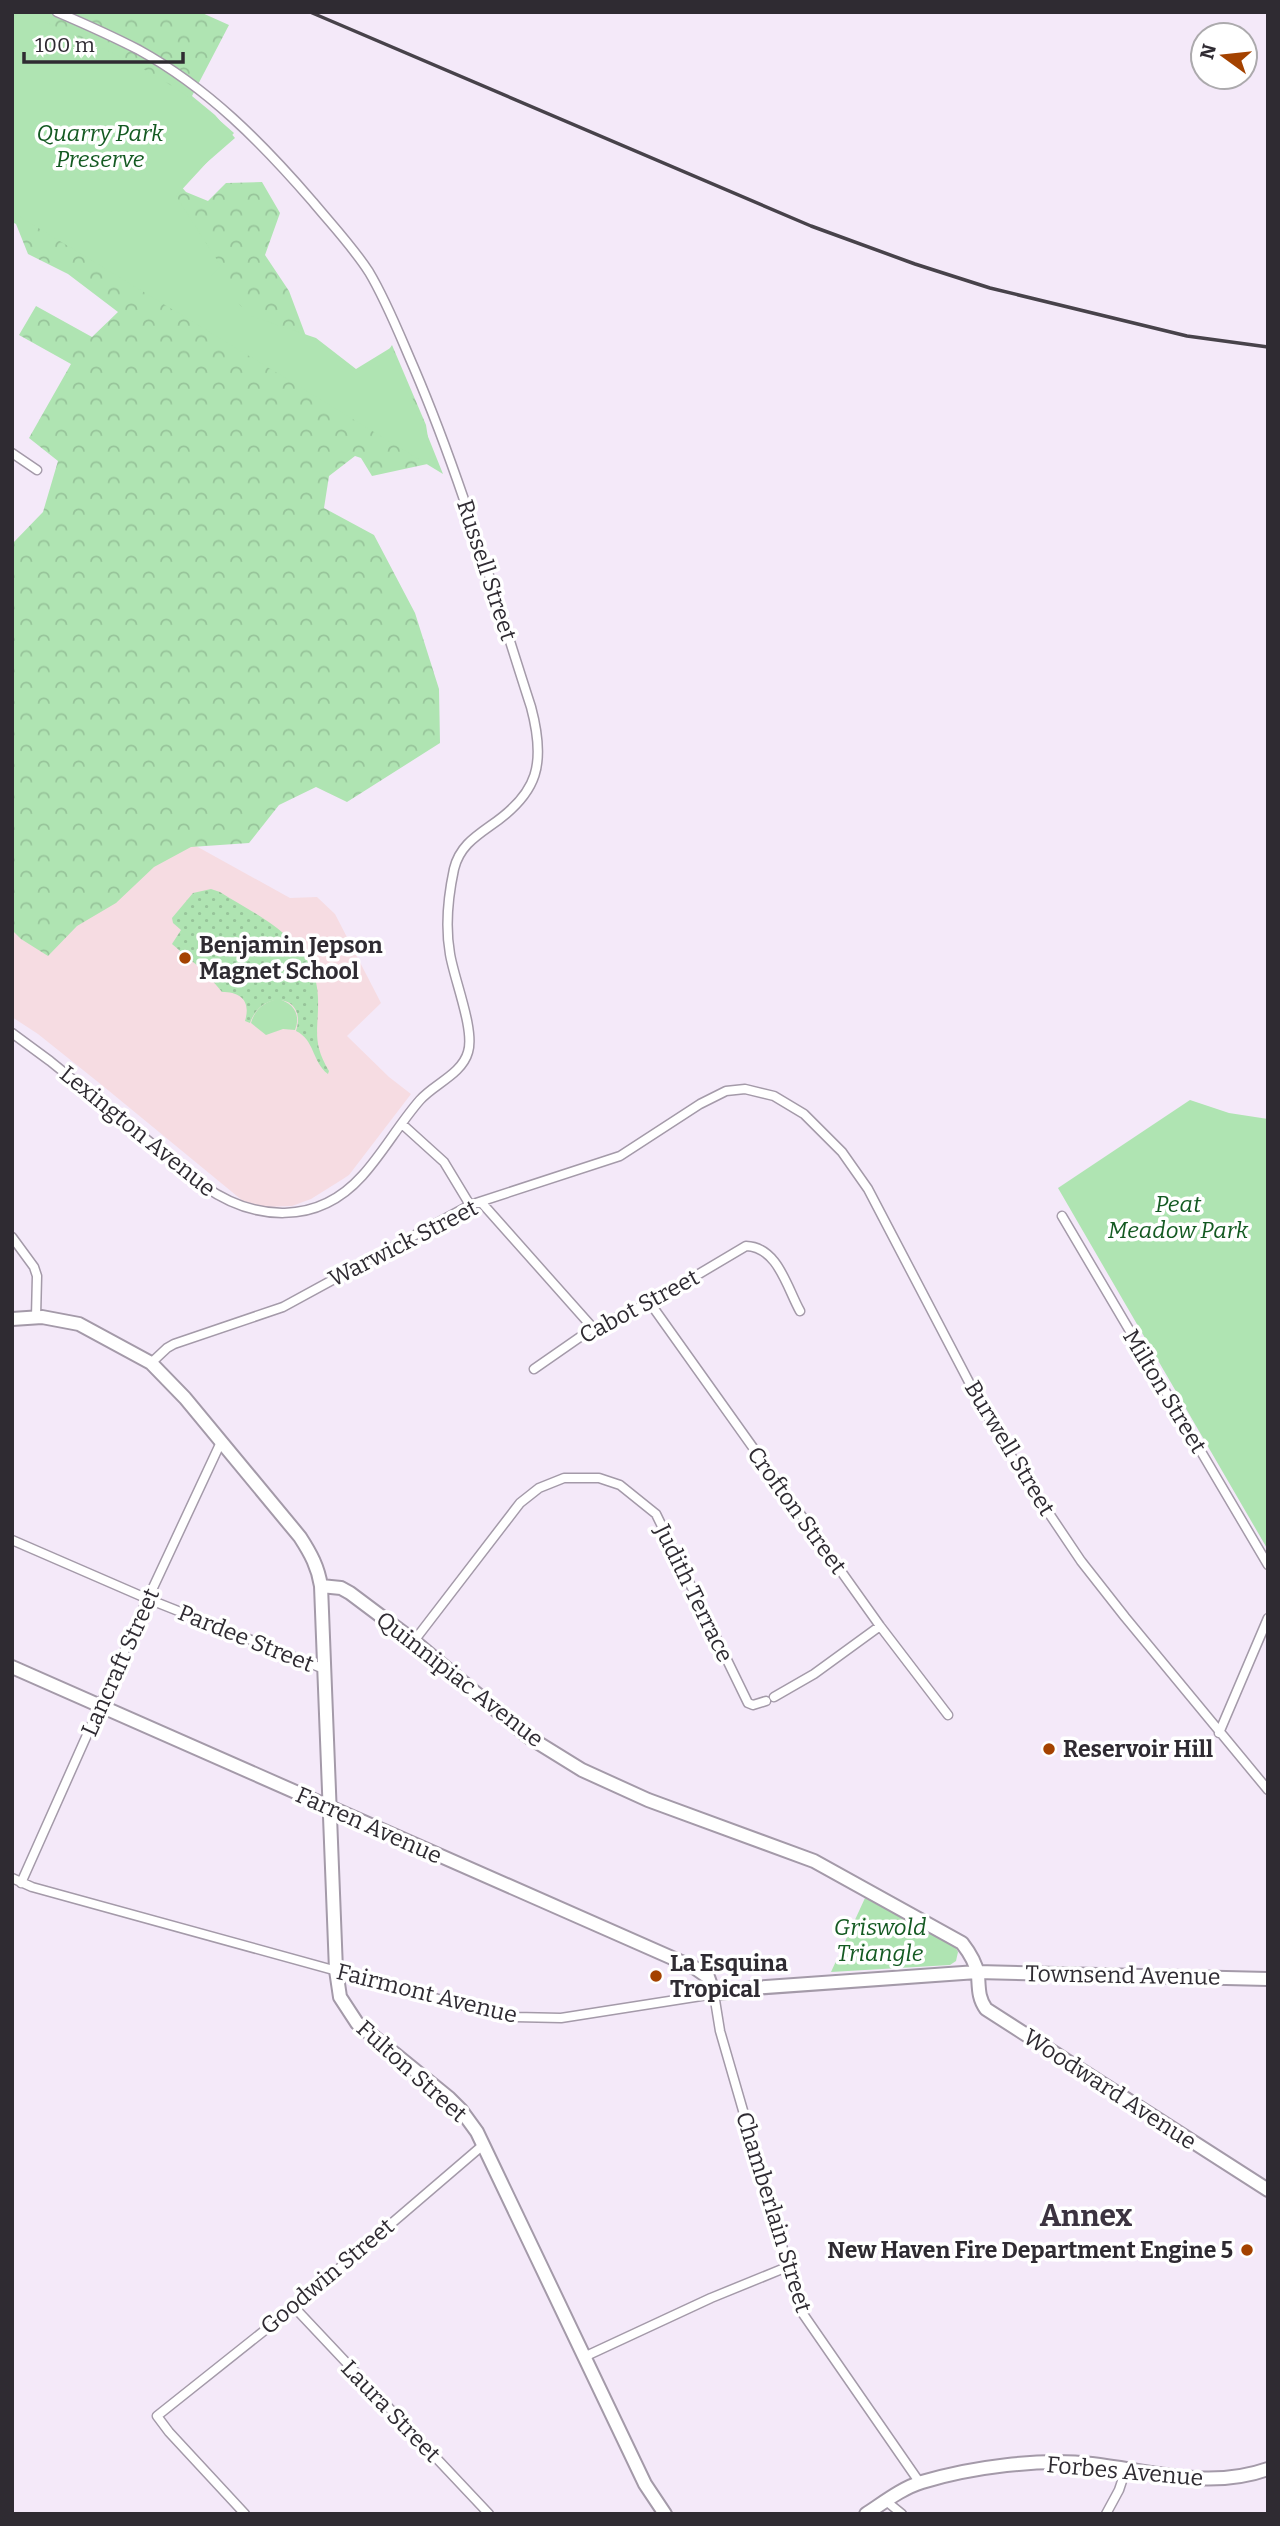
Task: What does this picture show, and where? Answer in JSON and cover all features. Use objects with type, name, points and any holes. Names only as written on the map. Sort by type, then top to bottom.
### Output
[{"type":"main road","points":[[12,1320],[36,1317],[86,1326],[151,1363],[170,1381],[300,1537],[318,1567],[321,1587]]},
{"type":"main road","name":"Quinnipiac Avenue","points":[[321,1587],[341,1588],[414,1642],[527,1736],[582,1770],[648,1800],[814,1861],[962,1943],[970,1953],[977,1972]]},
{"type":"main road","name":"Fulton Street","points":[[321,1587],[335,1970],[340,1997],[357,2023],[449,2098],[471,2123],[645,2484],[665,2514]]},
{"type":"main road","name":"Farren Avenue","points":[[12,1667],[701,1971],[710,1980],[714,1994]]},
{"type":"main road","name":"Townsend Avenue","points":[[977,1972],[1268,1979]]},
{"type":"main road","name":"Fairmont Avenue","points":[[714,1994],[753,1988],[977,1972]]},
{"type":"main road","name":"Woodward Avenue","points":[[977,1972],[978,1992],[982,2003],[998,2017],[1268,2190]]},
{"type":"main road","name":"Forbes Avenue","points":[[866,2514],[920,2483],[990,2468],[1054,2462],[1091,2464],[1195,2479],[1229,2478],[1268,2469]]},
{"type":"street","name":"Russell Street","points":[[57,12],[140,51],[180,75],[217,103],[277,160],[369,272],[444,439],[531,707],[539,740],[533,780],[513,808],[463,849],[454,870],[447,934],[469,1032],[468,1054],[454,1071],[421,1099],[402,1124]]},
{"type":"street","points":[[12,453],[37,470]]},
{"type":"street","name":"Lexington Avenue","points":[[12,1033],[204,1186],[228,1201],[251,1210],[293,1213],[318,1207],[336,1198],[361,1177],[402,1124]]},
{"type":"street","name":"Warwick Street","points":[[151,1363],[174,1344],[283,1307],[470,1205],[620,1156],[700,1104],[726,1091],[745,1089],[774,1096]]},
{"type":"street","name":"Burwell Street","points":[[774,1096],[804,1114],[828,1136],[854,1169],[868,1189],[970,1384],[1016,1462],[1081,1560],[1268,1790]]},
{"type":"street","points":[[402,1124],[444,1162],[470,1205]]},
{"type":"street","points":[[481,1202],[593,1328]]},
{"type":"street","name":"Milton Street","points":[[1062,1216],[1268,1565]]},
{"type":"street","points":[[12,1237],[34,1267],[37,1276],[36,1317]]},
{"type":"street","name":"Cabot Street","points":[[534,1369],[593,1328],[650,1303],[746,1246],[755,1246],[769,1253],[800,1311]]},
{"type":"street","name":"Crofton Street","points":[[650,1303],[880,1626],[948,1715]]},
{"type":"street","name":"Lancraft Street","points":[[21,1883],[221,1442]]},
{"type":"street","name":"Judith Terrace","points":[[414,1642],[520,1503],[539,1488],[565,1478],[599,1478],[620,1485],[656,1514],[748,1703],[753,1705],[770,1699],[814,1674],[880,1626]]},
{"type":"street","name":"Pardee Street","points":[[12,1540],[324,1669]]},
{"type":"street","points":[[1219,1733],[1268,1618]]},
{"type":"street","name":"Fairmont Avenue","points":[[12,1878],[21,1883],[335,1970],[515,2017],[561,2018],[714,1994]]},
{"type":"street","name":"Chamberlain Street","points":[[714,1994],[720,2031],[801,2311],[920,2483]]},
{"type":"street","name":"Goodwin Street","points":[[245,2514],[157,2416],[293,2307],[483,2145]]},
{"type":"street","points":[[584,2357],[711,2298],[787,2267]]},
{"type":"street","name":"Laura Street","points":[[293,2307],[489,2514]]},
{"type":"street","points":[[1106,2514],[1119,2490],[1126,2469]]},
{"type":"street","points":[[886,2501],[902,2514]]},
{"type":"shaded area","name":"Benjamin Jepson Magnet School","points":[[12,687],[178,836],[290,898],[317,897],[335,914],[381,1003],[347,1036],[389,1077],[411,1094],[349,1175],[311,1199],[292,1206],[265,1207],[243,1201],[38,1034],[12,1017]]},
{"type":"green space","points":[[12,12],[200,12],[229,25],[192,96],[215,115],[235,138],[178,183],[186,192],[208,201],[226,183],[262,182],[280,213],[265,255],[289,291],[316,363],[362,391],[392,345],[426,425],[432,463],[372,476],[361,458],[355,456],[329,476],[324,508],[374,535],[415,613],[439,689],[440,743],[347,802],[316,787],[279,805],[249,843],[191,847],[154,867],[116,903],[77,926],[48,956],[12,930],[12,544],[43,512],[58,461],[29,438],[71,364],[19,335],[36,306],[92,337],[118,312],[68,274],[28,254],[16,224],[12,222]]},
{"type":"green space","name":"Quarry Park Preserve","points":[[12,12],[21,12],[49,24],[133,64],[186,95],[234,133],[176,196],[221,266],[211,276],[251,316],[316,338],[356,369],[392,347],[443,474],[12,212]]},
{"type":"green space","points":[[211,889],[269,922],[297,947],[308,961],[315,978],[318,998],[318,1043],[328,1074],[307,1040],[296,1031],[298,1019],[296,1010],[290,1003],[282,1000],[264,1004],[250,1023],[245,1021],[247,1008],[243,999],[222,992],[206,973],[172,944],[181,930],[173,923],[172,918],[193,893]]},
{"type":"green space","points":[[278,999],[295,1010],[297,1025],[295,1030],[283,1029],[266,1035],[251,1023],[261,1007]]},
{"type":"green space","name":"Peat Meadow Park","points":[[1190,1100],[1229,1113],[1268,1119],[1268,1550],[1058,1188]]},
{"type":"green space","name":"Griswold Triangle","points":[[865,1898],[955,1946],[958,1952],[956,1961],[950,1965],[831,1972]]},
{"type":"railway","points":[[310,12],[811,226],[915,264],[990,288],[1187,336],[1268,347]]},
{"type":"place","name":"Benjamin Jepson Magnet School","points":[[185,958]]},
{"type":"place","name":"Reservoir Hill","points":[[1049,1749]]},
{"type":"place","name":"La Esquina Tropical","points":[[656,1976]]},
{"type":"place","name":"New Haven Fire Department Engine 5","points":[[1247,2250]]},
{"type":"district","name":"Annex","points":[[1086,2216]]}]
